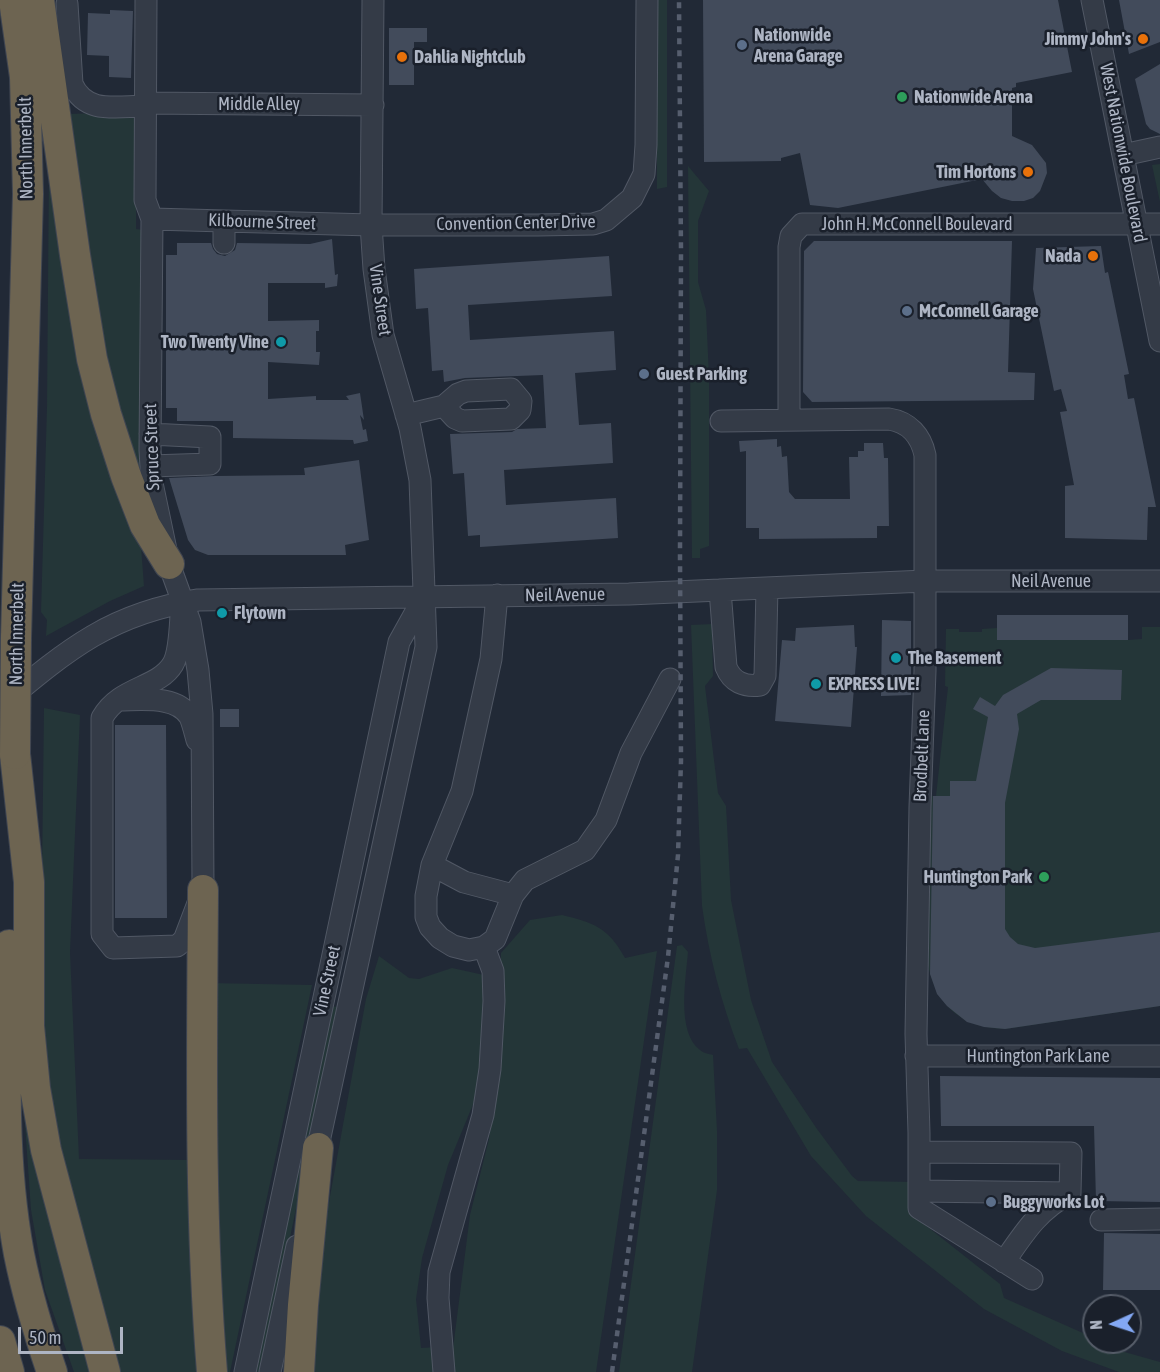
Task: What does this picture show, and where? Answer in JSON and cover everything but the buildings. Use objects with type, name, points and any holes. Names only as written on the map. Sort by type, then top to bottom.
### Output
[{"type":"highway","name":"North Innerbelt","points":[[14,0],[25,77],[28,194],[6,1069],[7,1136],[13,1216],[19,1255],[52,1372]]},
{"type":"highway","points":[[53,2],[75,255],[92,359],[105,414],[126,476],[145,525],[168,564]]},
{"type":"highway","points":[[15,754],[29,882],[29,1026],[35,1088],[46,1150],[105,1372]]},
{"type":"highway","points":[[204,890],[203,1206],[212,1372]]},
{"type":"highway","points":[[299,1372],[318,1148]]},
{"type":"highway","points":[[0,1341],[9,1372]]},
{"type":"street","name":"Spruce Street","points":[[146,0],[145,200],[152,219],[151,466],[155,506],[168,564],[190,622],[198,670],[202,714],[204,890]]},
{"type":"street","name":"Vine Street","points":[[270,1372],[426,647],[421,490],[406,415],[380,315],[374,268],[371,225],[373,0]]},
{"type":"street","name":"Convention Center Drive","points":[[371,225],[593,224],[606,220],[619,211],[632,198],[640,184],[645,162],[647,0]]},
{"type":"street","name":"West Nationwide Boulevard","points":[[1092,0],[1160,341]]},
{"type":"street","name":"Middle Alley","points":[[53,2],[72,84],[77,94],[95,106],[373,105]]},
{"type":"street","points":[[1124,155],[1160,147]]},
{"type":"street","name":"Kilbourne Street","points":[[152,219],[371,225]]},
{"type":"street","points":[[224,222],[224,243]]},
{"type":"street","name":"John H. McConnell Boulevard","points":[[789,420],[789,247],[791,236],[802,224],[1160,224]]},
{"type":"street","points":[[406,415],[444,406]]},
{"type":"street","name":"Brodbelt Lane","points":[[721,421],[889,419],[899,421],[914,431],[926,455],[925,671],[920,807],[916,1056],[919,1199]]},
{"type":"street","points":[[150,434],[210,437],[210,464],[151,466]]},
{"type":"street","name":"Neil Avenue","points":[[0,706],[51,664],[91,636],[149,610],[182,603],[218,600],[720,590],[925,581],[1160,581]]},
{"type":"street","points":[[720,590],[726,667],[734,680],[760,685],[765,676],[767,588]]},
{"type":"street","name":"Vine Street","points":[[245,1372],[399,642],[424,596]]},
{"type":"street","points":[[497,596],[491,659],[462,791],[432,865],[426,896],[426,917],[430,927],[440,938],[453,946],[470,950],[484,947],[495,939],[513,895],[525,880],[585,850],[606,820],[631,753],[670,678]]},
{"type":"street","points":[[182,603],[173,664],[162,675],[116,699],[107,708],[102,718],[102,934],[113,948],[177,946],[184,940],[204,890]]},
{"type":"street","points":[[116,699],[166,701],[182,708],[190,718],[203,758]]},
{"type":"street","points":[[432,865],[464,882],[513,895]]},
{"type":"street","points":[[444,1372],[438,1298],[439,1272],[483,1115],[490,1069],[494,1001],[493,971],[484,947]]},
{"type":"street","name":"Huntington Park Lane","points":[[916,1056],[1160,1056]]},
{"type":"street","points":[[919,1152],[1071,1153],[1070,1193]]},
{"type":"street","points":[[919,1199],[1070,1193]]},
{"type":"street","points":[[1005,1262],[1032,1221],[1055,1201],[1070,1193]]},
{"type":"street","points":[[919,1199],[1032,1279]]},
{"type":"street","points":[[1101,1220],[1160,1220]]},
{"type":"shaded area","points":[[657,0],[667,0],[667,187],[657,189]]},
{"type":"shaded area","points":[[136,112],[136,229],[144,230],[141,469],[135,475],[103,358],[67,114]]},
{"type":"shaded area","points":[[1160,164],[1160,202],[1152,165]]},
{"type":"shaded area","points":[[688,166],[709,191],[698,221],[698,282],[706,310],[709,377],[709,546],[700,549],[700,558],[692,558]]},
{"type":"shaded area","points":[[49,167],[140,533],[144,586],[110,601],[46,636],[47,620],[41,612],[47,407]]},
{"type":"shaded area","points":[[712,624],[713,676],[705,686],[718,793],[726,806],[731,900],[751,1000],[772,1062],[852,1176],[858,1181],[914,1182],[915,1217],[1000,1284],[1004,1298],[1082,1333],[1082,1354],[1132,1354],[1160,1362],[1160,1372],[1119,1372],[1062,1351],[984,1309],[866,1216],[811,1156],[747,1048],[739,1049],[716,979],[702,906],[691,625]]},
{"type":"shaded area","name":"Huntington Park","points":[[1142,627],[1160,627],[1160,1006],[1005,1029],[990,1028],[965,1019],[954,1012],[938,993],[928,965],[930,796],[936,796],[948,687],[945,686],[946,629],[959,629],[959,632],[982,632],[982,629],[997,628],[1128,640],[1142,639]]},
{"type":"shaded area","points":[[44,708],[80,715],[70,952],[79,1159],[195,1160],[203,1372],[115,1372],[55,1147],[40,1036]]},
{"type":"shaded area","points":[[562,915],[599,928],[612,939],[625,958],[657,951],[596,1372],[450,1372],[470,1215],[489,1139],[498,1063],[501,953],[530,920]]},
{"type":"shaded area","points":[[682,945],[688,952],[685,1018],[693,1042],[701,1051],[713,1055],[717,1131],[717,1190],[692,1372],[619,1372],[677,946]]},
{"type":"shaded area","points":[[379,956],[409,978],[419,979],[452,968],[484,975],[484,1062],[474,1102],[448,1165],[422,1258],[416,1299],[421,1348],[438,1347],[440,1372],[308,1372],[316,1273],[366,999]]},
{"type":"shaded area","points":[[208,983],[312,985],[230,1372],[222,1372]]},
{"type":"shaded area","points":[[330,1006],[338,1007],[262,1372],[254,1372]]},
{"type":"shaded area","points":[[23,1096],[97,1372],[74,1372],[45,1290],[31,1210]]},
{"type":"railway","points":[[612,1372],[668,957],[678,855],[681,761],[679,0]]},
{"type":"place","name":"Jimmy John's","points":[[1143,39]]},
{"type":"place","name":"Nationwide Arena Garage","points":[[742,45]]},
{"type":"place","name":"Dahlia Nightclub","points":[[402,57]]},
{"type":"place","name":"Nationwide Arena","points":[[902,97]]},
{"type":"place","name":"Tim Hortons","points":[[1028,172]]},
{"type":"place","name":"Nada","points":[[1093,256]]},
{"type":"place","name":"McConnell Garage","points":[[907,311]]},
{"type":"place","name":"Two Twenty Vine","points":[[281,342]]},
{"type":"place","name":"Guest Parking","points":[[644,374]]},
{"type":"place","name":"Flytown","points":[[222,613]]},
{"type":"place","name":"The Basement","points":[[896,658]]},
{"type":"place","name":"EXPRESS LIVE!","points":[[816,684]]},
{"type":"place","name":"Huntington Park","points":[[1044,877]]},
{"type":"place","name":"Buggyworks Lot","points":[[991,1202]]}]
